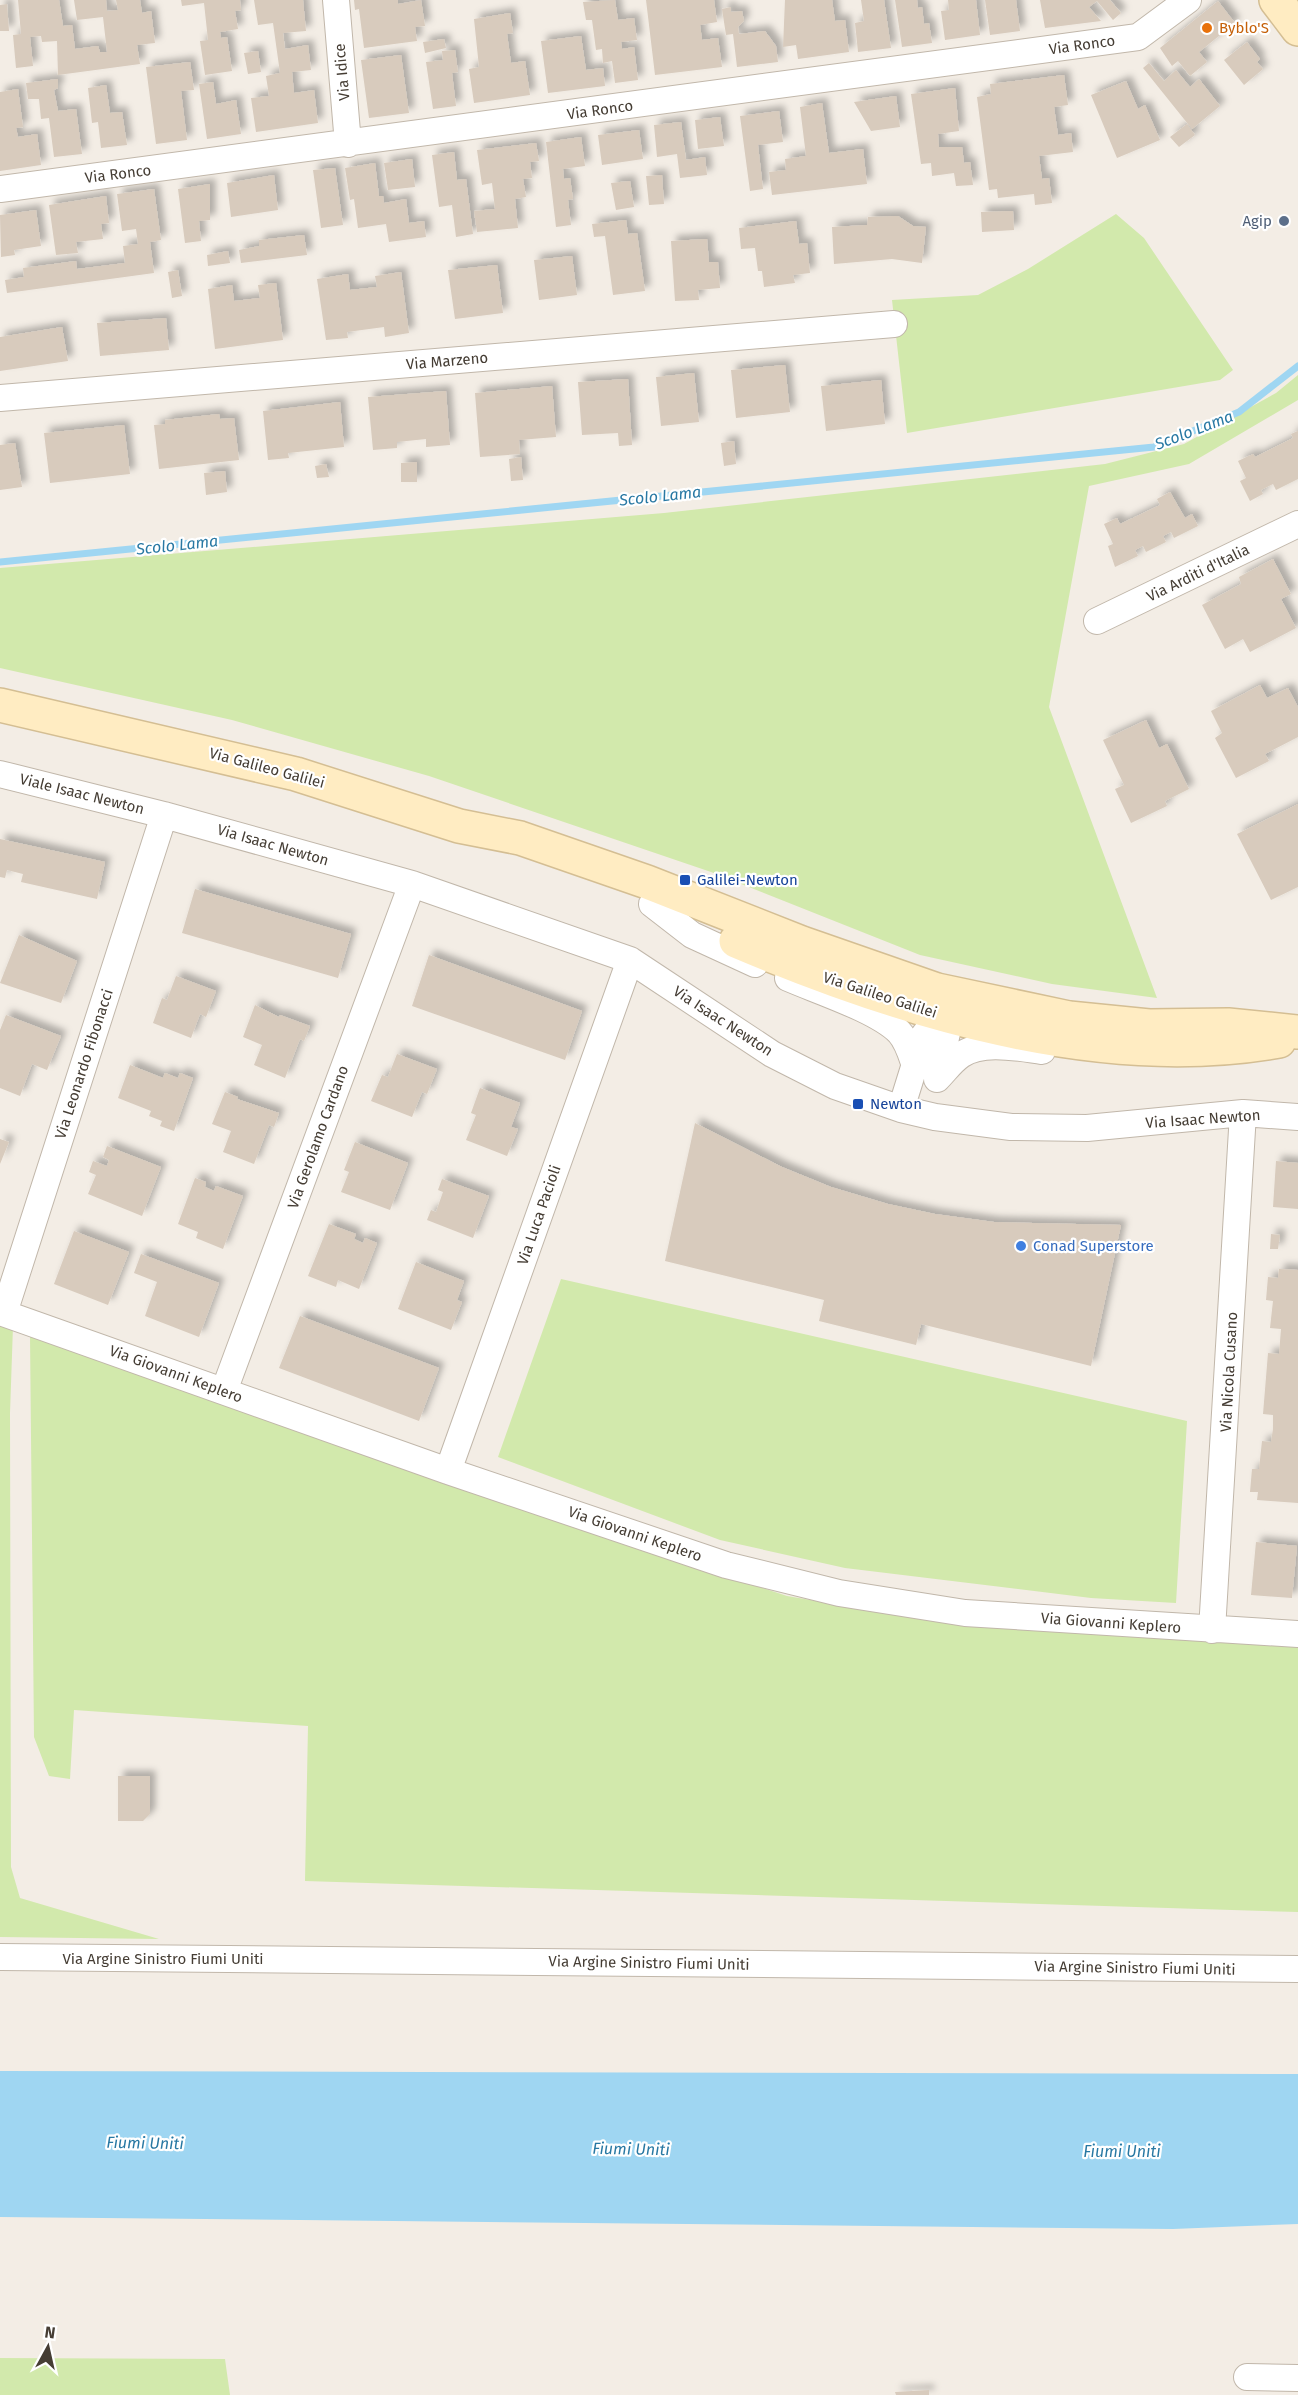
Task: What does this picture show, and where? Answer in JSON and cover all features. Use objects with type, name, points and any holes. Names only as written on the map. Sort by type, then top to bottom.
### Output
[{"type":"main road","points":[[1276,0],[1298,29]]},
{"type":"main road","name":"Via Galileo Galilei","points":[[0,705],[296,774],[488,833],[520,837],[647,882],[822,950],[937,990],[1069,1018],[1149,1026],[1228,1025],[1298,1032]]},
{"type":"main road","name":"Via Galileo Galilei","points":[[0,715],[42,716]]},
{"type":"main road","name":"Via Galileo Galilei","points":[[488,833],[509,851],[652,904],[805,970],[940,1015],[1073,1042],[1201,1051],[1232,1050],[1298,1038]]},
{"type":"street","name":"Via Idice","points":[[336,0],[348,144]]},
{"type":"street","name":"Via Ronco","points":[[0,189],[1138,37],[1188,0]]},
{"type":"street","name":"Via Marzeno","points":[[0,398],[894,324]]},
{"type":"street","name":"Via Arditi d'Italia","points":[[1097,621],[1298,524]]},
{"type":"street","name":"Viale Isaac Newton","points":[[0,774],[165,815]]},
{"type":"street","name":"Via Isaac Newton","points":[[165,815],[412,884],[630,960],[771,1054],[835,1086],[935,1118],[1011,1127],[1087,1128],[1243,1113],[1298,1117]]},
{"type":"street","name":"Via Leonardo Fibonacci","points":[[2,1312],[165,815]]},
{"type":"street","name":"Via Gerolamo Cardano","points":[[224,1391],[412,884]]},
{"type":"street","points":[[652,904],[692,935],[884,1021],[908,1044],[915,1066]]},
{"type":"street","points":[[822,950],[828,959],[840,967],[907,989],[931,1002],[949,1024],[937,1079],[935,1118]]},
{"type":"street","name":"Via Luca Pacioli","points":[[448,1471],[630,960]]},
{"type":"street","points":[[902,1109],[924,1035],[940,1015],[959,1007],[968,1007],[1050,1024],[1069,1018]]},
{"type":"street","points":[[937,1079],[962,1054],[977,1049],[1005,1047],[1140,1060],[1201,1051]]},
{"type":"street","name":"Via Nicola Cusano","points":[[1212,1630],[1243,1113]]},
{"type":"street","name":"Via Giovanni Keplero","points":[[2,1312],[448,1471],[726,1565],[839,1593],[965,1613],[1298,1634]]},
{"type":"street","name":"Via Argine Sinistro Fiumi Uniti","points":[[0,1957],[1298,1969]]},
{"type":"street","points":[[1246,2377],[1298,2378]]},
{"type":"green space","points":[[1116,214],[1144,238],[1233,370],[1220,380],[907,433],[892,300],[978,295],[1028,269]]},
{"type":"green space","points":[[1298,375],[1298,400],[1189,464],[1089,486],[1049,707],[1157,998],[1052,984],[920,955],[711,872],[429,776],[232,720],[0,668],[0,568],[664,513],[1105,464],[1184,444],[1276,393]]},
{"type":"green space","points":[[561,1279],[1187,1421],[1176,1603],[1091,1598],[845,1568],[720,1540],[498,1457]]},
{"type":"green space","points":[[0,1321],[13,1326],[10,1413],[11,1867],[20,1898],[159,1939],[0,1937]]},
{"type":"green space","points":[[30,1335],[451,1486],[787,1596],[952,1624],[1298,1647],[1298,1912],[305,1881],[308,1726],[74,1710],[70,1779],[49,1776],[34,1737]]},
{"type":"green space","points":[[0,2358],[225,2359],[230,2395],[0,2395]]},
{"type":"water","name":"Fiumi Uniti","points":[[0,2071],[1298,2074],[1298,2224],[1173,2229],[0,2217]]},
{"type":"building","points":[[18,0],[59,0],[63,26],[72,25],[75,49],[98,46],[100,52],[107,52],[103,17],[77,20],[74,0],[106,0],[107,11],[118,10],[116,0],[140,0],[142,13],[151,11],[155,43],[137,45],[140,64],[58,75],[57,41],[42,42],[41,36],[30,37],[33,66],[16,68],[13,35],[21,34]]},
{"type":"building","points":[[181,0],[240,0],[241,10],[235,11],[238,29],[220,32],[221,38],[227,37],[232,71],[205,75],[200,41],[208,40],[204,3],[182,6]]},
{"type":"building","points":[[254,0],[303,0],[306,31],[283,33],[285,49],[308,45],[311,70],[292,72],[294,93],[314,90],[318,123],[256,132],[251,98],[269,96],[266,76],[280,73],[273,23],[258,25]]},
{"type":"building","points":[[354,0],[398,0],[398,4],[421,0],[425,26],[415,27],[417,41],[364,48],[359,9],[355,10]]},
{"type":"building","points":[[615,0],[618,20],[634,18],[637,40],[621,42],[622,49],[634,47],[638,80],[615,83],[612,61],[603,63],[602,49],[596,50],[592,20],[586,20],[583,2]]},
{"type":"building","points":[[646,0],[714,0],[717,22],[700,25],[702,40],[718,38],[722,67],[655,75]]},
{"type":"building","points":[[785,0],[832,0],[835,21],[845,20],[849,52],[798,59],[796,45],[783,47]]},
{"type":"building","points":[[861,0],[884,0],[891,48],[858,52],[855,23],[864,21]]},
{"type":"building","points":[[895,0],[917,0],[918,8],[922,7],[924,24],[929,23],[932,43],[902,47]]},
{"type":"building","points":[[948,0],[976,0],[980,35],[945,40],[941,11],[949,10]]},
{"type":"building","points":[[985,0],[1016,0],[1020,31],[990,35]]},
{"type":"building","points":[[1040,0],[1110,0],[1121,13],[1113,20],[1097,1],[1089,7],[1101,21],[1045,28]]},
{"type":"building","points":[[1218,1],[1235,23],[1199,52],[1207,62],[1190,76],[1178,61],[1172,66],[1160,48]]},
{"type":"building","points":[[7,4],[9,31],[0,31],[0,5]]},
{"type":"building","points":[[731,7],[731,12],[742,11],[744,21],[738,27],[739,34],[765,31],[776,46],[778,62],[737,67],[733,34],[726,35],[722,9]]},
{"type":"building","points":[[510,13],[513,33],[507,34],[511,63],[525,61],[530,95],[474,103],[469,69],[479,67],[474,19]]},
{"type":"building","points":[[581,36],[586,70],[603,68],[605,86],[548,93],[541,41]]},
{"type":"building","points":[[444,39],[446,48],[425,53],[423,42]]},
{"type":"building","points":[[1247,42],[1260,59],[1257,62],[1263,69],[1244,85],[1224,60]]},
{"type":"building","points":[[455,50],[458,72],[452,73],[456,106],[433,109],[426,62],[443,60],[442,51]]},
{"type":"building","points":[[258,51],[261,72],[248,74],[244,53]]},
{"type":"building","points":[[401,55],[409,113],[369,118],[361,60]]},
{"type":"building","points":[[190,62],[194,90],[181,91],[187,140],[156,144],[146,67]]},
{"type":"building","points":[[1149,63],[1164,81],[1176,70],[1190,87],[1199,79],[1220,106],[1192,129],[1143,68]]},
{"type":"building","points":[[1064,75],[1068,105],[1054,107],[1058,135],[1071,133],[1073,152],[1039,156],[1042,179],[1049,178],[1052,203],[1035,205],[1034,194],[998,198],[997,189],[989,190],[977,97],[991,94],[990,84]]},
{"type":"building","points":[[58,79],[58,88],[54,90],[58,111],[76,109],[82,154],[54,157],[49,118],[41,119],[39,99],[28,99],[26,83]]},
{"type":"building","points":[[1126,81],[1138,109],[1145,105],[1160,140],[1117,158],[1091,95]]},
{"type":"building","points":[[213,82],[216,104],[236,100],[241,134],[207,139],[199,84]]},
{"type":"building","points":[[106,85],[110,113],[122,112],[127,145],[101,148],[98,122],[92,123],[88,88]]},
{"type":"building","points":[[955,88],[959,131],[938,134],[939,147],[962,147],[964,163],[970,162],[973,185],[956,186],[954,173],[932,176],[931,163],[921,164],[911,94]]},
{"type":"building","points":[[18,89],[23,127],[16,128],[18,137],[37,134],[41,165],[0,171],[0,92]]},
{"type":"building","points":[[896,96],[900,127],[871,131],[854,102]]},
{"type":"building","points":[[822,103],[829,153],[863,149],[867,184],[772,195],[769,172],[786,170],[785,159],[806,156],[800,107]]},
{"type":"building","points":[[779,111],[783,142],[758,145],[763,189],[750,191],[740,116]]},
{"type":"building","points":[[720,117],[724,146],[698,149],[695,120]]},
{"type":"building","points":[[681,122],[686,160],[705,157],[707,175],[680,178],[677,154],[657,157],[654,125]]},
{"type":"building","points":[[1187,124],[1195,135],[1179,147],[1170,137]]},
{"type":"building","points":[[639,130],[643,159],[602,165],[598,135]]},
{"type":"building","points":[[581,137],[585,166],[563,169],[564,179],[570,178],[573,199],[568,200],[571,225],[556,227],[546,142]]},
{"type":"building","points":[[536,143],[539,161],[530,162],[532,178],[523,179],[526,197],[515,199],[518,228],[477,232],[474,211],[495,209],[492,183],[482,185],[477,150]]},
{"type":"building","points":[[454,152],[457,180],[466,179],[473,234],[456,237],[452,205],[439,207],[432,155]]},
{"type":"building","points":[[412,159],[415,187],[388,190],[384,163]]},
{"type":"building","points":[[375,163],[379,196],[383,196],[384,203],[406,199],[409,223],[424,221],[426,237],[389,242],[386,224],[358,228],[354,199],[350,200],[345,168]]},
{"type":"building","points":[[335,168],[343,225],[321,228],[313,170]]},
{"type":"building","points":[[274,175],[278,210],[231,217],[227,183]]},
{"type":"building","points":[[662,175],[664,204],[649,205],[646,176]]},
{"type":"building","points":[[630,181],[634,207],[616,210],[611,183]]},
{"type":"building","points":[[210,184],[210,220],[199,221],[201,241],[185,243],[178,189]]},
{"type":"building","points":[[154,189],[161,240],[150,242],[154,273],[7,293],[5,280],[24,277],[23,268],[76,261],[77,269],[125,263],[123,246],[138,244],[136,229],[122,231],[117,194]]},
{"type":"building","points":[[106,196],[109,223],[101,224],[103,239],[76,242],[78,253],[56,255],[49,205]]},
{"type":"building","points":[[36,210],[41,246],[14,250],[15,255],[1,257],[0,215]]},
{"type":"building","points":[[1013,211],[1014,230],[982,232],[981,212]]},
{"type":"building","points":[[898,216],[913,226],[926,227],[922,263],[892,259],[834,264],[832,227],[867,225],[868,217]]},
{"type":"building","points":[[626,220],[628,234],[637,233],[645,291],[613,295],[605,236],[594,237],[592,224]]},
{"type":"building","points":[[796,221],[799,244],[807,243],[810,273],[793,275],[795,283],[764,287],[762,271],[758,271],[755,248],[741,249],[739,228]]},
{"type":"building","points":[[304,235],[307,255],[241,263],[239,250],[259,246],[259,240]]},
{"type":"building","points":[[707,239],[709,262],[718,262],[720,288],[698,290],[699,300],[675,301],[671,241]]},
{"type":"building","points":[[228,251],[230,263],[208,266],[207,255]]},
{"type":"building","points":[[572,256],[577,295],[539,300],[534,260]]},
{"type":"building","points":[[497,265],[503,313],[455,319],[448,270]]},
{"type":"building","points":[[178,270],[182,296],[172,298],[168,272]]},
{"type":"building","points":[[401,272],[409,333],[385,337],[384,327],[347,332],[348,338],[326,340],[317,279],[348,274],[350,290],[377,287],[375,276]]},
{"type":"building","points":[[276,283],[283,340],[215,349],[208,289],[232,285],[234,301],[260,298],[258,285]]},
{"type":"building","points":[[166,318],[169,350],[100,356],[97,323]]},
{"type":"building","points":[[62,327],[68,361],[0,371],[0,337]]},
{"type":"building","points":[[785,365],[790,412],[736,418],[731,370]]},
{"type":"building","points":[[694,373],[699,422],[661,426],[656,377]]},
{"type":"building","points":[[628,379],[632,445],[619,446],[618,433],[582,435],[578,382]]},
{"type":"building","points":[[881,380],[885,424],[826,431],[821,386]]},
{"type":"building","points":[[552,386],[556,437],[519,440],[520,454],[480,457],[475,393]]},
{"type":"building","points":[[446,391],[450,445],[426,447],[426,439],[397,442],[397,448],[373,450],[368,397]]},
{"type":"building","points":[[340,402],[344,447],[288,453],[289,458],[268,460],[263,411]]},
{"type":"building","points":[[219,414],[220,419],[234,418],[239,460],[159,469],[154,425],[165,424],[165,420]]},
{"type":"building","points":[[124,425],[130,474],[50,483],[44,433]]},
{"type":"building","points":[[1298,431],[1298,479],[1276,490],[1273,484],[1261,490],[1263,494],[1250,501],[1240,481],[1246,478],[1238,461],[1253,454],[1255,457],[1293,438],[1291,434]]},
{"type":"building","points":[[734,441],[736,464],[724,466],[721,443]]},
{"type":"building","points":[[15,443],[22,487],[0,490],[0,445]]},
{"type":"building","points":[[521,457],[523,480],[511,481],[509,459]]},
{"type":"building","points":[[417,462],[417,482],[401,482],[401,463]]},
{"type":"building","points":[[326,464],[329,477],[317,478],[315,466]]},
{"type":"building","points":[[225,471],[227,492],[206,495],[204,473]]},
{"type":"building","points":[[1170,492],[1185,518],[1192,514],[1198,526],[1174,538],[1171,532],[1163,536],[1166,542],[1146,552],[1143,546],[1135,550],[1138,556],[1115,567],[1108,546],[1113,544],[1104,524],[1117,518],[1120,524],[1160,505],[1157,499]]},
{"type":"building","points":[[1273,559],[1291,594],[1281,599],[1296,628],[1250,652],[1243,639],[1225,649],[1202,605],[1241,584],[1239,577]]},
{"type":"building","points":[[1260,685],[1267,698],[1288,688],[1298,707],[1298,737],[1265,754],[1269,761],[1236,778],[1215,738],[1222,733],[1211,711]]},
{"type":"building","points":[[1146,720],[1159,748],[1167,744],[1189,789],[1165,801],[1167,806],[1131,823],[1115,789],[1124,785],[1103,740]]},
{"type":"building","points":[[1298,804],[1298,887],[1271,900],[1237,834]]},
{"type":"building","points":[[0,839],[105,862],[97,899],[21,882],[23,874],[7,870],[5,878],[0,877]]},
{"type":"building","points":[[195,889],[351,934],[338,978],[182,933]]},
{"type":"building","points":[[19,935],[77,961],[61,1003],[0,983]]},
{"type":"building","points":[[429,955],[582,1011],[565,1060],[412,1006]]},
{"type":"building","points":[[176,976],[216,991],[206,1017],[200,1014],[191,1038],[153,1023],[162,998],[167,1000]]},
{"type":"building","points":[[255,1005],[279,1017],[280,1015],[310,1026],[304,1041],[300,1039],[285,1078],[254,1065],[262,1045],[243,1037]]},
{"type":"building","points":[[6,1015],[61,1036],[47,1070],[32,1064],[20,1096],[0,1088],[0,1030]]},
{"type":"building","points":[[397,1054],[437,1069],[427,1094],[422,1092],[412,1117],[371,1101],[382,1075],[388,1077]]},
{"type":"building","points":[[130,1065],[163,1078],[165,1073],[178,1078],[180,1073],[193,1078],[174,1131],[160,1126],[162,1121],[149,1116],[151,1111],[118,1098]]},
{"type":"building","points":[[480,1088],[520,1103],[511,1127],[518,1129],[507,1156],[466,1140],[476,1115],[471,1113]]},
{"type":"building","points":[[225,1092],[238,1097],[237,1099],[279,1113],[274,1127],[269,1125],[254,1164],[223,1152],[231,1131],[212,1124]]},
{"type":"building","points":[[695,1123],[782,1167],[831,1187],[888,1204],[935,1214],[994,1222],[1121,1225],[1091,1366],[921,1324],[916,1345],[819,1321],[824,1300],[665,1261]]},
{"type":"building","points":[[0,1139],[9,1142],[0,1164]]},
{"type":"building","points":[[355,1142],[408,1163],[390,1210],[341,1192],[349,1172],[344,1170]]},
{"type":"building","points":[[107,1146],[161,1167],[142,1216],[88,1194],[96,1175],[89,1172],[93,1161],[107,1166],[109,1160],[103,1157]]},
{"type":"building","points":[[1276,1161],[1298,1163],[1298,1209],[1273,1207]]},
{"type":"building","points":[[195,1178],[206,1182],[205,1187],[214,1191],[216,1186],[243,1196],[223,1249],[196,1238],[198,1232],[178,1224]]},
{"type":"building","points":[[442,1179],[489,1196],[473,1238],[427,1220],[431,1210],[436,1212],[443,1192],[438,1190]]},
{"type":"building","points":[[329,1224],[356,1234],[354,1239],[363,1243],[365,1238],[377,1243],[359,1289],[338,1280],[336,1287],[308,1276]]},
{"type":"building","points":[[74,1231],[129,1252],[108,1305],[54,1284]]},
{"type":"building","points":[[1271,1234],[1280,1235],[1278,1249],[1270,1249]]},
{"type":"building","points":[[141,1254],[219,1283],[199,1337],[145,1316],[157,1282],[134,1273]]},
{"type":"building","points":[[416,1262],[464,1281],[457,1300],[462,1302],[451,1330],[398,1309]]},
{"type":"building","points":[[1279,1269],[1298,1270],[1298,1503],[1257,1500],[1258,1492],[1250,1492],[1252,1469],[1259,1469],[1262,1441],[1271,1442],[1273,1429],[1273,1415],[1263,1414],[1268,1353],[1279,1354],[1281,1329],[1270,1328],[1273,1301],[1266,1300],[1268,1277],[1278,1278]]},
{"type":"building","points":[[300,1316],[439,1368],[419,1421],[279,1368]]},
{"type":"building","points":[[1256,1542],[1297,1546],[1292,1598],[1251,1595]]},
{"type":"building","points":[[118,1776],[150,1776],[150,1814],[143,1821],[118,1821]]},
{"type":"building","points":[[929,2390],[929,2395],[896,2395],[895,2392]]},
{"type":"waterway","name":"Scolo Lama","points":[[0,562],[1154,447],[1239,412],[1298,366]]},
{"type":"place","name":"Byblo'S","points":[[1207,28]]},
{"type":"place","name":"Agip","points":[[1284,221]]},
{"type":"place","name":"Galilei-Newton","points":[[685,880]]},
{"type":"place","name":"Newton","points":[[858,1104]]},
{"type":"place","name":"Conad Superstore","points":[[1021,1246]]}]
